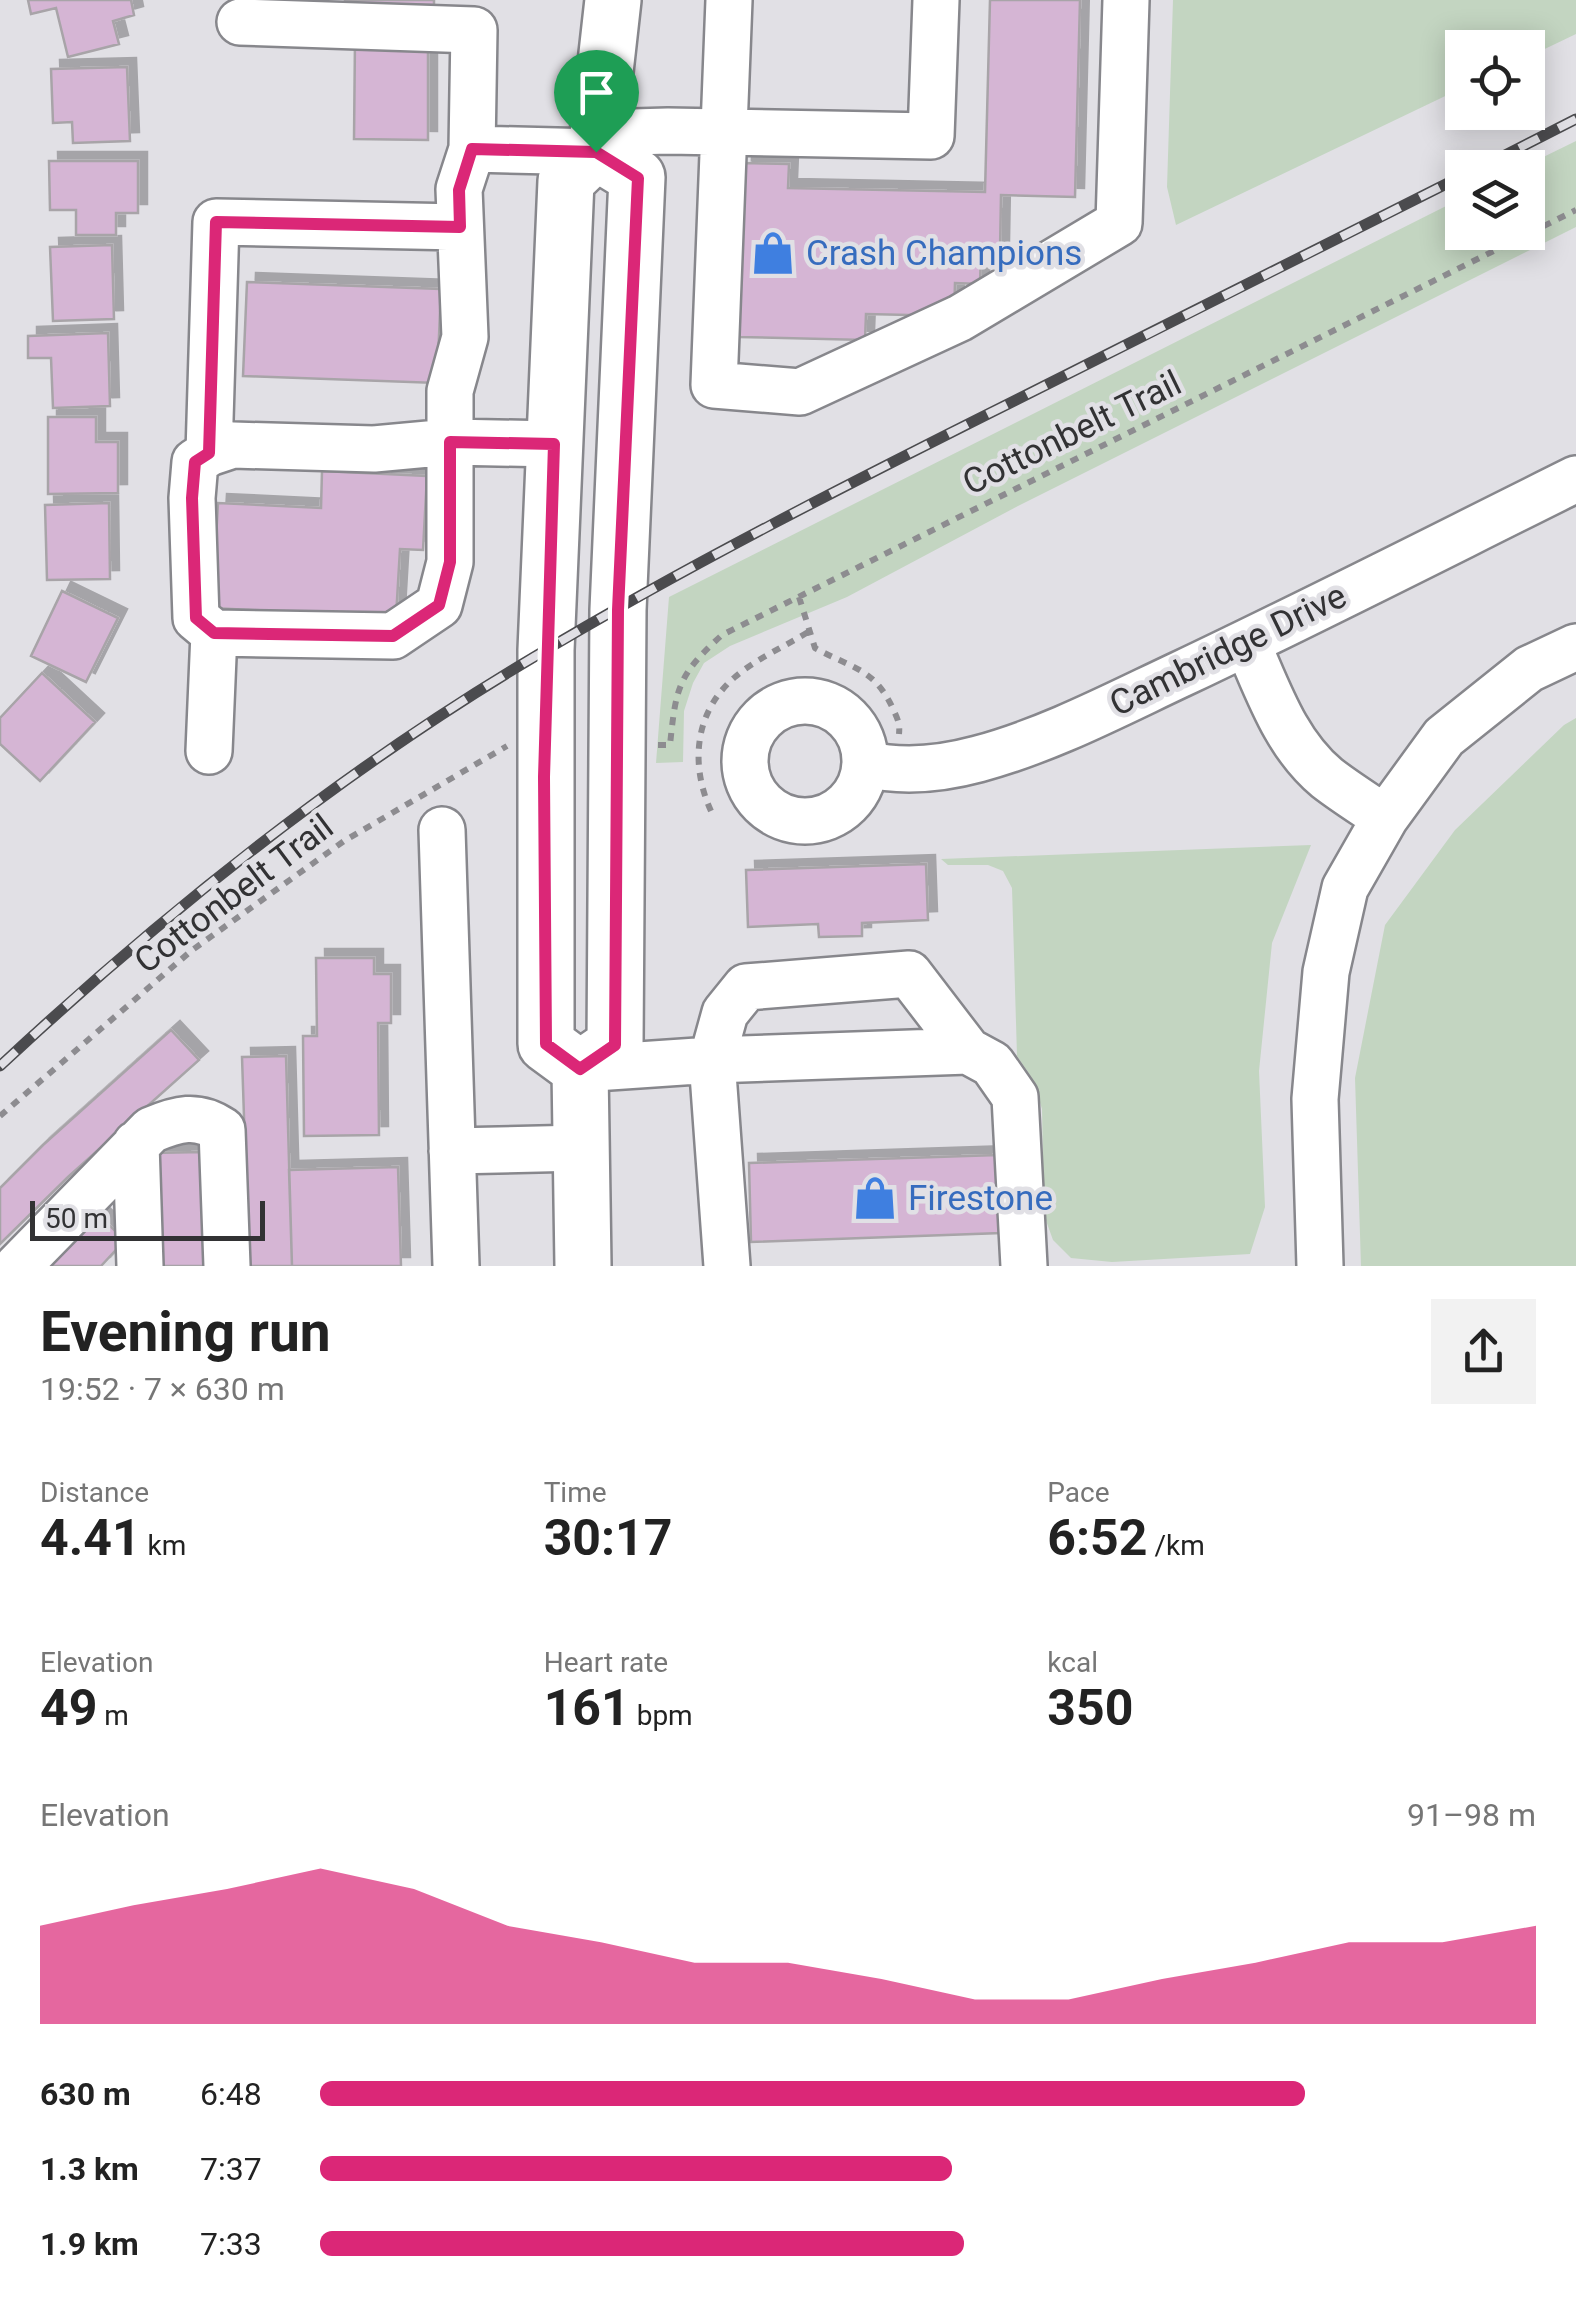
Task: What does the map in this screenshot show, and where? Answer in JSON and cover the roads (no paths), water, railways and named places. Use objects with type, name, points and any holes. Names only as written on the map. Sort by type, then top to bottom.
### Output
[{"type":"main road","points":[[580,1069],[546,1044],[544,777],[554,444],[566,181],[597,142],[613,0]]},
{"type":"main road","points":[[580,1069],[615,1045],[618,610],[638,178],[597,142]]},
{"type":"main road","points":[[580,1069],[582,1266]]},
{"type":"street","points":[[729,0],[714,385],[800,392],[960,318],[1119,223],[1126,0]]},
{"type":"street","points":[[472,149],[724,132],[931,136],[936,0]]},
{"type":"street","points":[[240,22],[474,30],[472,149],[459,190],[465,338],[450,391],[450,442],[450,562],[439,605],[393,636],[214,633],[196,618],[192,518],[195,462],[209,453],[233,445],[374,449],[450,442],[554,444]]},
{"type":"street","points":[[209,453],[216,222],[460,227]]},
{"type":"street","name":"Cambridge Drive","points":[[882,749],[889,769],[919,769],[975,760],[1036,742],[1576,479]]},
{"type":"street","points":[[209,751],[214,633]]},
{"type":"street","points":[[1246,643],[1299,748],[1326,777],[1385,818]]},
{"type":"street","points":[[1320,1266],[1316,1098],[1326,972],[1345,888],[1385,818],[1444,737],[1529,669],[1576,648]]},
{"type":"street","points":[[442,830],[456,1266]]},
{"type":"street","points":[[727,1266],[712,1060],[725,1013],[746,987],[910,974],[968,1051],[992,1064],[1015,1096],[1024,1266]]},
{"type":"street","points":[[580,1069],[968,1051]]},
{"type":"street","points":[[18,1266],[151,1130],[177,1119],[206,1119],[222,1130],[227,1266]]},
{"type":"street","points":[[136,1144],[140,1266]]},
{"type":"street","points":[[452,1150],[581,1148]]},
{"type":"railway","points":[[1515,150],[1576,119]]},
{"type":"railway","points":[[0,1066],[125,954],[256,847],[392,748],[534,657],[832,493],[1445,185]]},
{"type":"place","name":"Crash Champions","points":[[773,253]]},
{"type":"place","name":"Firestone","points":[[875,1198]]}]
